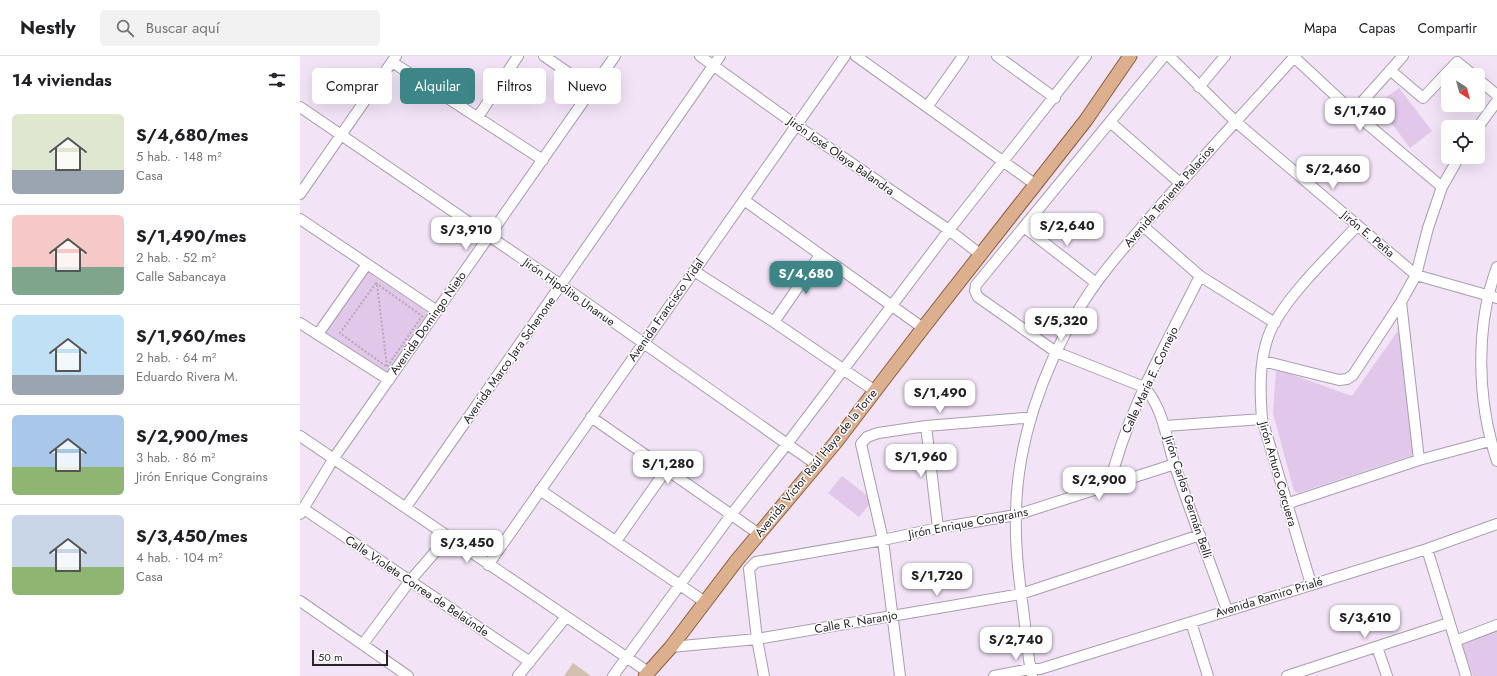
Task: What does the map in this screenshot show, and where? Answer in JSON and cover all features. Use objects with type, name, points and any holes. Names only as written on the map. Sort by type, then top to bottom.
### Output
[{"type":"main road","name":"Avenida Víctor Raúl Haya de la Torre","points":[[647,675],[671,648],[759,534],[817,465],[923,328],[982,255],[1086,120],[1130,56]]},
{"type":"street","points":[[478,117],[518,56]]},
{"type":"street","points":[[544,56],[561,68]]},
{"type":"street","name":"Avenida Domingo Nieto","points":[[607,68],[615,56]]},
{"type":"street","name":"Jirón José Olaya Balandra","points":[[700,56],[796,126],[949,230],[982,255]]},
{"type":"street","name":"Avenida Marco Jara Schenone","points":[[406,507],[720,56]]},
{"type":"street","name":"Avenida Francisco Vidal","points":[[488,565],[845,56]]},
{"type":"street","points":[[856,56],[1036,185]]},
{"type":"street","points":[[927,107],[963,56]]},
{"type":"street","points":[[997,56],[1055,98]]},
{"type":"street","points":[[613,676],[731,515],[787,444],[891,305],[1055,98],[1086,56]]},
{"type":"street","points":[[1144,387],[1056,352],[978,297],[975,291],[976,285],[1164,56]]},
{"type":"street","name":"Jirón E. Peña","points":[[1169,56],[1236,122],[1416,275],[1493,298]]},
{"type":"street","points":[[1199,87],[1225,56]]},
{"type":"street","points":[[1353,112],[1403,56]]},
{"type":"street","points":[[1295,57],[1353,112],[1442,187]]},
{"type":"street","name":"Avenida Teniente Palacios","points":[[1034,673],[1021,594],[1017,552],[1016,515],[1022,456],[1031,419],[1056,352],[1079,308],[1114,260],[1180,183],[1295,57]]},
{"type":"street","points":[[300,194],[394,59],[543,160]]},
{"type":"street","points":[[1452,68],[1458,62],[1465,68]]},
{"type":"street","points":[[1390,70],[1423,98],[1441,79]]},
{"type":"street","points":[[1485,85],[1497,95]]},
{"type":"street","points":[[1483,120],[1497,101]]},
{"type":"street","name":"Avenida Domingo Nieto","points":[[302,512],[334,458],[582,104]]},
{"type":"street","name":"Jirón Hipólito Unanue","points":[[300,107],[340,136],[561,285],[817,465]]},
{"type":"street","points":[[1110,122],[1180,183]]},
{"type":"street","points":[[1263,361],[1339,380],[1353,375],[1401,302],[1416,275],[1428,228],[1442,187],[1455,164]]},
{"type":"street","points":[[744,200],[923,328]]},
{"type":"street","points":[[300,219],[437,311]]},
{"type":"street","points":[[1143,226],[1200,276],[1275,323]]},
{"type":"street","name":"Jirón Arturo Corcuera","points":[[1311,584],[1262,419],[1260,397],[1263,361],[1268,337],[1275,323],[1291,299],[1357,226]]},
{"type":"street","points":[[1024,227],[1096,283]]},
{"type":"street","points":[[774,322],[820,255]]},
{"type":"street","points":[[318,334],[367,264]]},
{"type":"street","points":[[1497,267],[1493,298],[1483,329],[1481,375],[1490,441],[1497,461]]},
{"type":"street","points":[[694,271],[774,322],[875,391]]},
{"type":"street","name":"Calle María E. Cornejo","points":[[1109,487],[1121,442],[1144,387],[1159,353],[1200,276]]},
{"type":"street","points":[[1401,302],[1419,460]]},
{"type":"street","points":[[300,323],[389,380]]},
{"type":"street","name":"Jirón Carlos Germán Belli","points":[[1144,387],[1152,396],[1165,426],[1175,464],[1227,610]]},
{"type":"street","points":[[591,418],[759,534]]},
{"type":"street","points":[[900,676],[883,540],[861,444],[867,436],[878,433],[926,426],[1023,418],[1031,419]]},
{"type":"street","points":[[1165,426],[1262,419]]},
{"type":"street","points":[[926,426],[938,528]]},
{"type":"street","points":[[300,436],[627,658],[647,675]]},
{"type":"street","points":[[1286,504],[1419,460],[1490,441]]},
{"type":"street","name":"Jirón Enrique Congrains","points":[[757,639],[749,569],[756,562],[1016,515],[1109,487],[1175,464]]},
{"type":"street","points":[[616,541],[666,470]]},
{"type":"street","points":[[540,490],[705,602]]},
{"type":"street","name":"Calle Violeta Correa de Belaúnde","points":[[302,512],[530,662]]},
{"type":"street","name":"Avenida Ramiro Prialé","points":[[994,676],[1034,673],[1227,610],[1427,549],[1497,524]]},
{"type":"street","name":"Calle R. Naranjo","points":[[671,648],[757,639],[1021,594],[1200,535]]},
{"type":"street","points":[[363,644],[410,582],[448,537]]},
{"type":"street","points":[[1427,549],[1466,676]]},
{"type":"street","points":[[300,601],[408,676]]},
{"type":"street","points":[[518,676],[566,617]]},
{"type":"street","points":[[1191,622],[1208,676]]},
{"type":"street","points":[[1287,676],[1449,623]]},
{"type":"street","points":[[1455,641],[1497,625]]},
{"type":"street","points":[[757,639],[764,676]]},
{"type":"street","points":[[1377,647],[1387,676]]},
{"type":"path","points":[[376,283],[340,333],[387,367]]},
{"type":"path","points":[[376,283],[422,316],[387,367]]},
{"type":"path","points":[[376,283],[387,367]]},
{"type":"shaded area","points":[[1399,88],[1432,131],[1410,148],[1377,104]]},
{"type":"shaded area","points":[[368,272],[433,316],[389,380],[318,334]]},
{"type":"shaded area","points":[[1402,325],[1416,454],[1298,493],[1294,491],[1273,413],[1276,371],[1279,370],[1352,396]]},
{"type":"shaded area","points":[[842,476],[873,500],[859,517],[828,493]]},
{"type":"shaded area","points":[[1497,630],[1497,676],[1473,676],[1461,642]]},
{"type":"building","points":[[573,663],[591,676],[564,676]]}]
